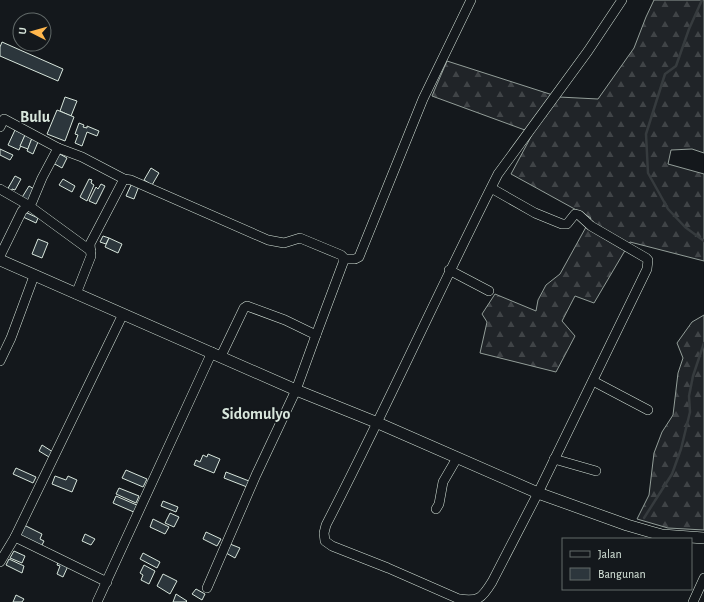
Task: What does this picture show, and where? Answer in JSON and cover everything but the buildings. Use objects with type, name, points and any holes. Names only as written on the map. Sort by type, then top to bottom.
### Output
[{"type":"main road","points":[[0,260],[296,390],[378,422],[538,493],[627,525],[651,532],[704,538]]},
{"type":"street","points":[[343,259],[355,259],[360,257],[422,100],[471,0]]},
{"type":"street","points":[[491,188],[535,212],[562,224],[567,224],[575,214],[591,226],[648,260],[647,269],[594,381],[492,582],[482,597],[476,601],[468,601],[459,599],[388,568],[332,546],[325,541],[324,537],[326,525],[378,422],[449,270],[491,188],[508,159],[588,51],[622,0]]},
{"type":"street","points":[[0,128],[4,119],[58,148],[82,157],[124,179],[131,180],[268,240],[284,243],[302,238],[339,254],[343,257],[343,259]]},
{"type":"street","points":[[0,256],[20,214],[32,202],[42,178],[58,148]]},
{"type":"street","points":[[76,294],[91,256],[91,241],[124,179]]},
{"type":"street","points":[[0,189],[28,205],[91,251]]},
{"type":"street","points":[[207,588],[256,475],[296,390],[343,259]]},
{"type":"street","points":[[449,270],[489,291]]},
{"type":"street","points":[[0,361],[34,276]]},
{"type":"street","points":[[98,602],[216,354],[244,308],[247,306],[285,320],[316,335]]},
{"type":"street","points":[[0,562],[15,537],[123,314]]},
{"type":"street","points":[[594,381],[648,410]]},
{"type":"street","points":[[436,509],[439,504],[443,482],[457,458]]},
{"type":"street","points":[[554,459],[596,471]]},
{"type":"street","points":[[15,537],[107,582]]},
{"type":"street","points":[[693,602],[704,578]]},
{"type":"green space","points":[[654,0],[704,0],[704,153],[692,149],[671,150],[668,164],[704,174],[704,261],[630,242],[594,303],[575,296],[562,321],[575,336],[556,372],[480,353],[487,322],[482,314],[495,294],[536,311],[538,300],[546,285],[560,274],[591,218],[511,174],[533,133],[432,96],[447,61],[559,97],[598,99],[634,48]]},
{"type":"green space","points":[[704,315],[704,530],[668,528],[637,519],[649,495],[654,453],[662,432],[673,415],[678,373],[683,358],[677,343],[692,322]]},
{"type":"waterway","points":[[702,0],[689,29],[676,66],[665,74],[646,134],[648,173],[668,209],[685,227],[704,241]]},
{"type":"waterway","points":[[644,518],[672,474],[681,449],[690,412],[689,396],[693,376],[704,343]]},
{"type":"district","name":"Bulu","points":[[35,117]]},
{"type":"district","name":"Sidomulyo","points":[[256,414]]}]
